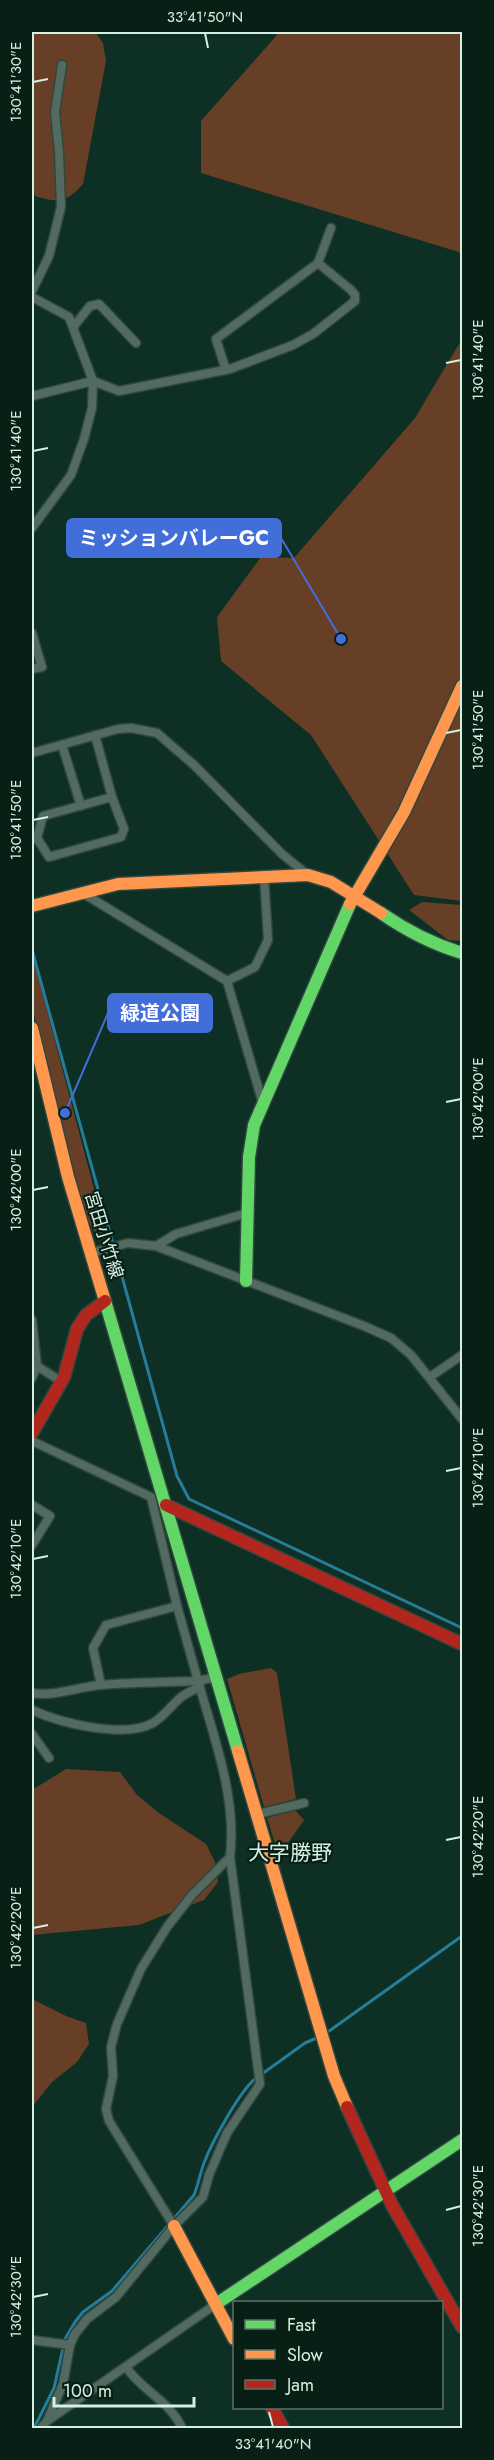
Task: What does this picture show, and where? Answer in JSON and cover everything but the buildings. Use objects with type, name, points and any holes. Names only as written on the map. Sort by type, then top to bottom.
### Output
[{"type":"street","points":[[32,291],[49,256],[61,207],[55,111],[62,64]]},
{"type":"street","points":[[226,370],[216,339],[318,263],[331,228]]},
{"type":"street","points":[[32,396],[93,381],[119,391],[226,370],[293,345],[313,334],[354,301],[355,295],[351,290],[318,263]]},
{"type":"street","points":[[32,297],[69,317],[93,381],[92,408],[84,439],[70,475],[32,528]]},
{"type":"street","points":[[74,326],[90,306],[99,304],[136,343]]},
{"type":"street","points":[[32,633],[42,667],[32,669]]},
{"type":"street","points":[[246,1281],[251,1140],[263,1104],[354,895],[404,812],[462,686]]},
{"type":"street","points":[[32,753],[95,735],[131,728],[157,733],[194,765],[282,854],[308,875]]},
{"type":"street","points":[[95,735],[112,797],[124,829],[122,837],[49,857],[34,839],[43,816],[112,797]]},
{"type":"street","points":[[62,745],[81,806]]},
{"type":"street","points":[[32,906],[118,884],[264,875],[308,875],[330,882],[354,895],[405,930],[434,945],[462,953]]},
{"type":"street","points":[[227,981],[255,967],[268,940],[264,875]]},
{"type":"street","points":[[81,892],[227,981],[263,1104]]},
{"type":"street","name":"宮田小竹線","points":[[32,1028],[68,1177],[105,1301],[86,1316],[77,1329],[62,1382],[32,1433]]},
{"type":"street","points":[[156,1246],[176,1234],[247,1213]]},
{"type":"street","points":[[91,1253],[128,1244],[156,1246],[392,1338],[411,1355],[462,1419]]},
{"type":"street","points":[[105,1301],[258,1814],[323,2043],[346,2109],[383,2191],[462,2328]]},
{"type":"street","points":[[32,1320],[38,1366],[32,1378]]},
{"type":"street","points":[[430,1377],[462,1355]]},
{"type":"street","points":[[38,1366],[62,1382]]},
{"type":"street","points":[[32,1441],[151,1497],[177,1606],[230,1801],[233,1834],[231,1857],[260,2084],[227,2133],[209,2175],[203,2197],[174,2226],[116,2296],[87,2319],[70,2345],[63,2384],[44,2425]]},
{"type":"street","points":[[32,1505],[50,1516],[32,1545]]},
{"type":"street","points":[[166,1505],[462,1644]]},
{"type":"street","points":[[102,1685],[93,1648],[106,1624],[177,1606]]},
{"type":"street","points":[[32,1710],[74,1724],[98,1728],[139,1728],[155,1722],[182,1696],[199,1684],[216,1677]]},
{"type":"street","points":[[32,1693],[50,1695],[72,1688],[102,1685],[199,1684]]},
{"type":"street","points":[[32,1734],[49,1758]]},
{"type":"street","points":[[258,1814],[300,1804]]},
{"type":"street","points":[[231,1857],[192,1894],[166,1927],[141,1969],[117,2024],[111,2047],[113,2076],[106,2109],[109,2121],[174,2226],[233,2337]]},
{"type":"street","points":[[44,2425],[216,2304],[462,2140]]},
{"type":"street","points":[[32,2340],[70,2345]]},
{"type":"street","points":[[126,2367],[135,2380],[167,2406],[182,2428]]},
{"type":"street","points":[[273,2409],[283,2428]]},
{"type":"shaded area","points":[[32,32],[95,32],[103,43],[106,61],[83,184],[72,195],[62,200],[35,196],[32,186]]},
{"type":"shaded area","points":[[274,32],[462,32],[462,253],[201,173],[201,121],[277,35]]},
{"type":"shaded area","points":[[462,339],[462,901],[414,895],[311,735],[221,661],[217,617],[261,557],[294,558],[415,418]]},
{"type":"shaded area","points":[[422,902],[462,905],[462,941],[448,940],[409,910]]},
{"type":"shaded area","points":[[32,954],[107,1238],[103,1239],[91,1228],[73,1176],[48,1083],[32,1005]]},
{"type":"shaded area","points":[[271,1668],[277,1673],[296,1799],[264,1807],[227,1679],[239,1674]]},
{"type":"shaded area","points":[[66,1769],[120,1772],[137,1795],[159,1813],[206,1844],[215,1862],[218,1882],[204,1900],[139,1925],[32,1935],[32,1790]]},
{"type":"shaded area","points":[[295,1810],[304,1820],[279,1856],[267,1818]]},
{"type":"shaded area","points":[[32,1999],[86,2023],[89,2044],[77,2062],[52,2082],[32,2107]]},
{"type":"waterway","points":[[32,950],[177,1476],[189,1499],[462,1628]]},
{"type":"waterway","points":[[325,2034],[462,1936]]},
{"type":"waterway","points":[[262,2074],[305,2043],[319,2037]]},
{"type":"waterway","points":[[34,2428],[54,2388],[65,2339],[75,2322],[83,2312],[112,2291],[194,2195],[204,2163],[219,2131],[242,2094],[256,2078]]},
{"type":"traffic: fast","points":[[246,1281],[249,1157],[254,1125],[350,904]]},
{"type":"traffic: fast","points":[[381,913],[420,936],[462,953]]},
{"type":"traffic: fast","points":[[105,1301],[238,1751]]},
{"type":"traffic: fast","points":[[216,2304],[462,2140]]},
{"type":"traffic: slow","points":[[350,904],[404,812],[462,686]]},
{"type":"traffic: slow","points":[[32,906],[118,884],[308,875],[331,882],[381,913]]},
{"type":"traffic: slow","points":[[32,1028],[68,1177],[105,1301]]},
{"type":"traffic: slow","points":[[238,1751],[334,2076],[347,2107]]},
{"type":"traffic: slow","points":[[174,2226],[233,2337]]},
{"type":"traffic: jam","points":[[32,1433],[64,1377],[77,1329],[86,1315],[105,1301]]},
{"type":"traffic: jam","points":[[166,1505],[462,1644]]},
{"type":"traffic: jam","points":[[347,2107],[392,2205],[462,2327]]},
{"type":"traffic: jam","points":[[273,2409],[283,2428]]},
{"type":"place","name":"ミッションバレーGC","points":[[341,639]]},
{"type":"place","name":"緑道公園","points":[[65,1113]]},
{"type":"district","name":"大字勝野","points":[[290,1853]]}]
